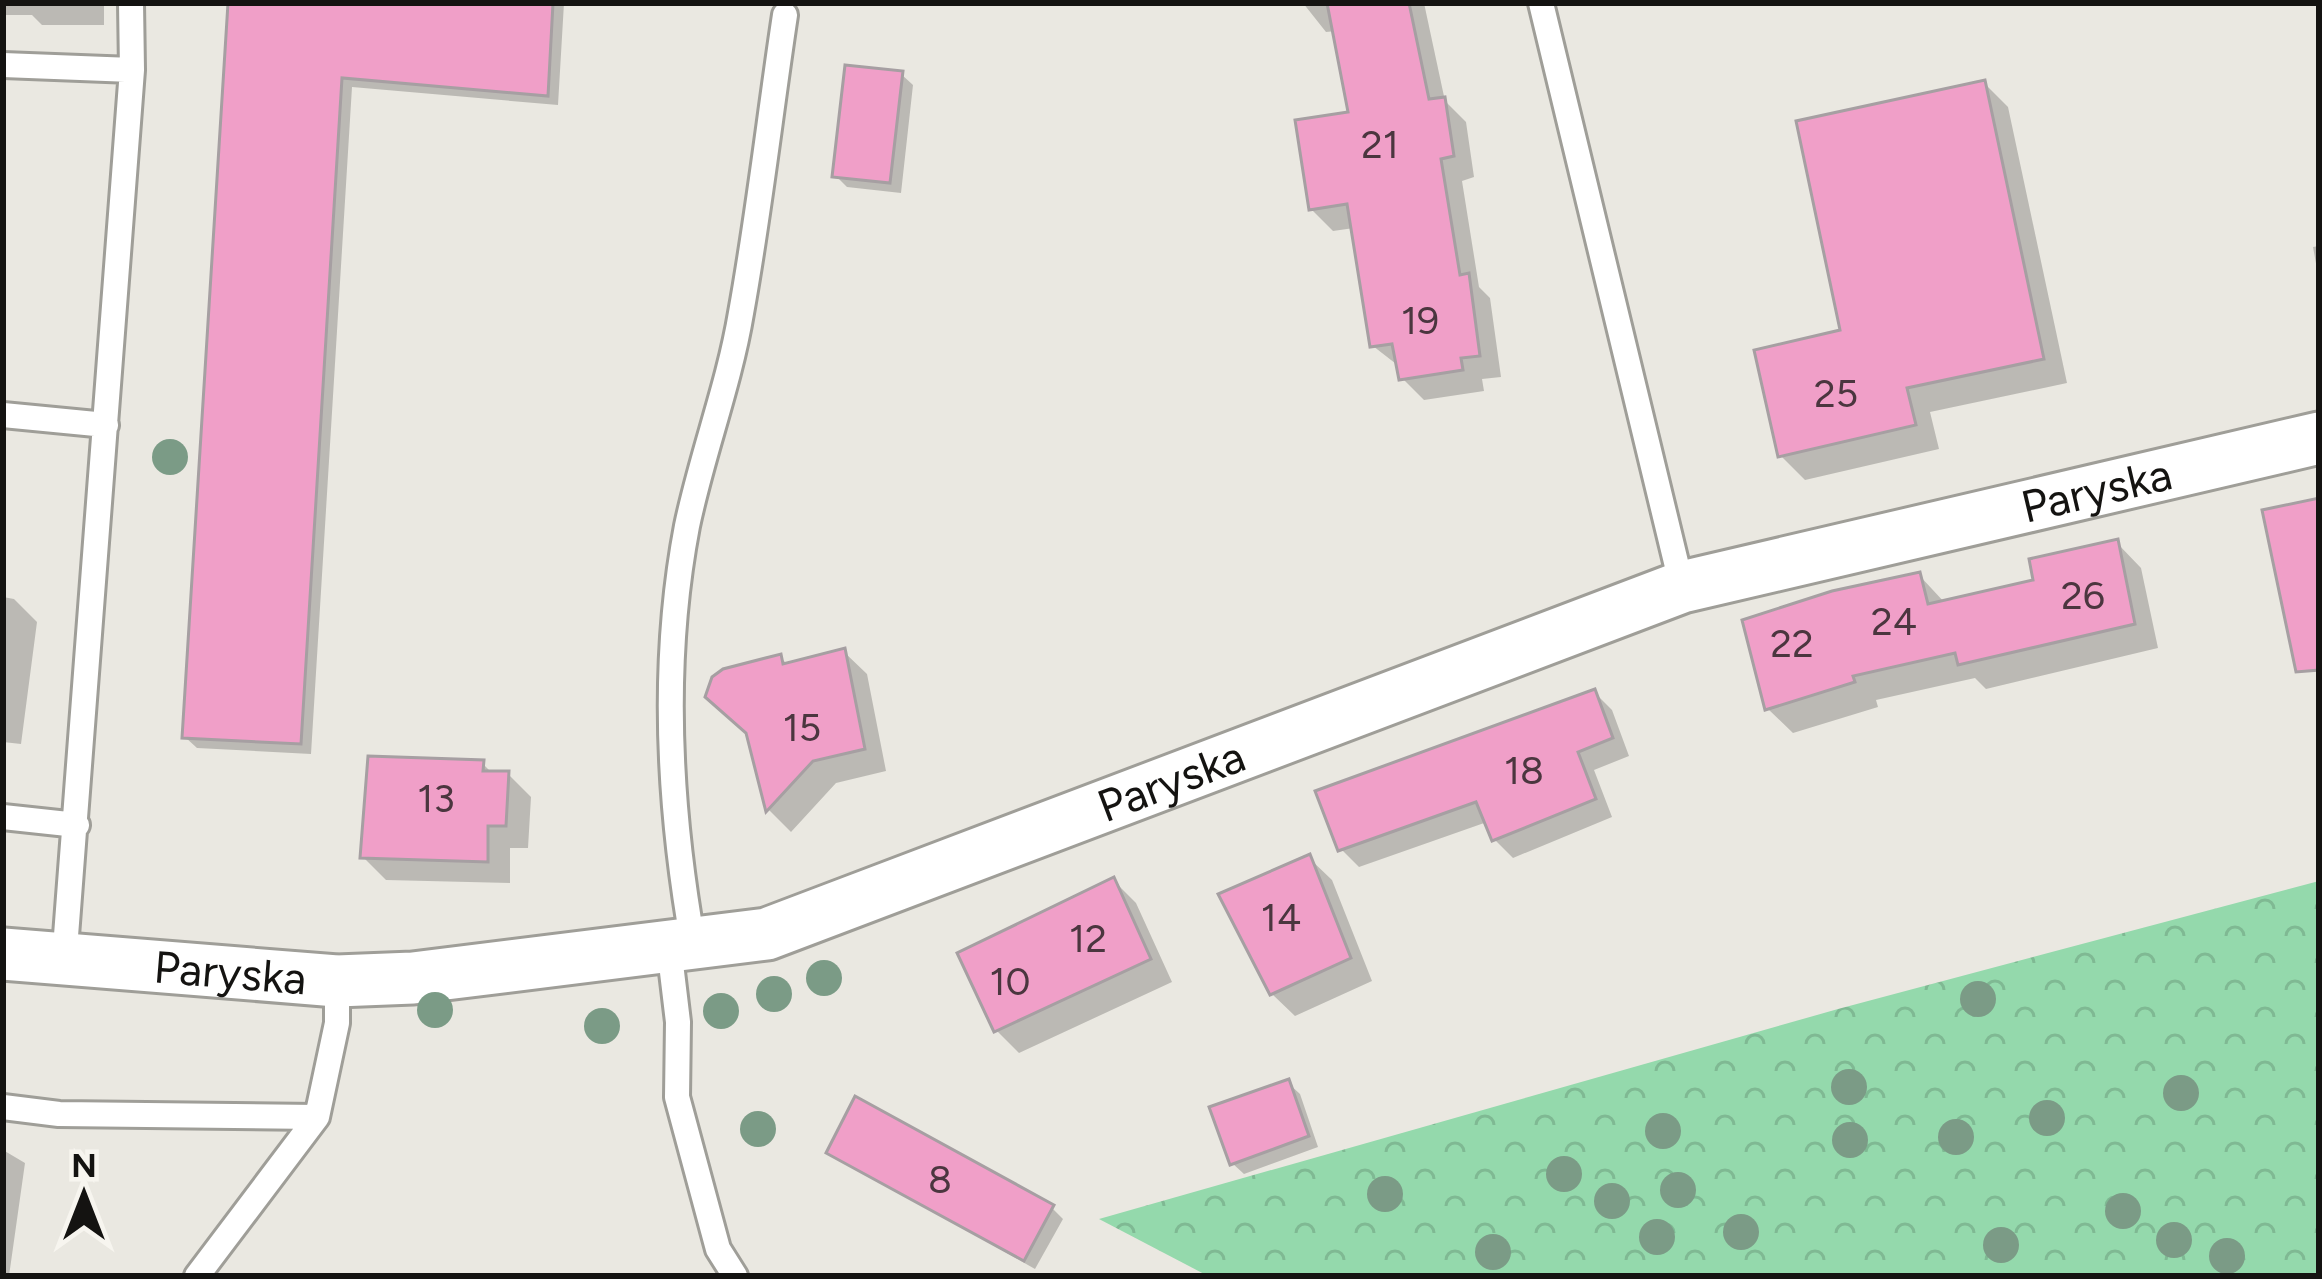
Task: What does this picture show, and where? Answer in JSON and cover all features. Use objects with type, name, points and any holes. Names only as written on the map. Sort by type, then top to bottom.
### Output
[{"type":"street","name":"Paryska","points":[[3,954],[338,981],[413,978],[767,934],[1682,587],[2319,438]]},
{"type":"lane","points":[[64,962],[132,70],[131,3]]},
{"type":"lane","points":[[1541,3],[1682,587]]},
{"type":"lane","points":[[735,1276],[718,1249],[677,1097],[684,897],[671,720],[672,627],[688,525],[741,316],[785,15]]},
{"type":"lane","points":[[3,65],[132,70]]},
{"type":"lane","points":[[3,415],[106,425]]},
{"type":"lane","points":[[3,817],[76,825]]},
{"type":"lane","points":[[197,1276],[317,1117],[338,1023],[338,981]]},
{"type":"lane","points":[[3,1107],[59,1114],[317,1117]]},
{"type":"green space","points":[[2319,881],[2319,1276],[1208,1276],[1099,1219],[1838,1009]]},
{"type":"building","points":[[228,3],[553,3],[548,96],[342,78],[301,744],[182,738]]},
{"type":"building","points":[[1327,3],[1409,3],[1429,99],[1445,97],[1454,156],[1441,159],[1460,275],[1469,273],[1480,356],[1461,358],[1463,370],[1399,380],[1392,344],[1370,347],[1347,204],[1309,210],[1295,120],[1348,112]]},
{"type":"building","points":[[845,65],[903,71],[890,183],[832,177]]},
{"type":"building","points":[[1985,80],[2044,359],[1907,388],[1916,425],[1778,457],[1754,350],[1840,330],[1796,121]]},
{"type":"building","points":[[2319,498],[2319,670],[2296,672],[2262,510]]},
{"type":"building","points":[[2118,539],[2135,624],[1958,665],[1955,653],[1853,676],[1855,682],[1765,710],[1742,620],[1832,591],[1920,572],[1928,604],[2033,580],[2029,559]]},
{"type":"building","points":[[845,648],[865,749],[813,761],[766,812],[746,733],[705,697],[712,677],[723,669],[781,654],[783,664]]},
{"type":"building","points":[[1595,689],[1613,738],[1578,752],[1596,799],[1492,841],[1476,802],[1338,851],[1315,791]]},
{"type":"building","points":[[368,756],[484,760],[483,771],[509,771],[506,826],[488,826],[488,862],[360,858]]},
{"type":"building","points":[[1310,854],[1351,958],[1270,995],[1218,894]]},
{"type":"building","points":[[1114,877],[1151,959],[994,1032],[957,953]]},
{"type":"building","points":[[1289,1079],[1309,1136],[1230,1165],[1209,1107]]},
{"type":"building","points":[[855,1096],[1054,1205],[1024,1261],[826,1153]]}]
